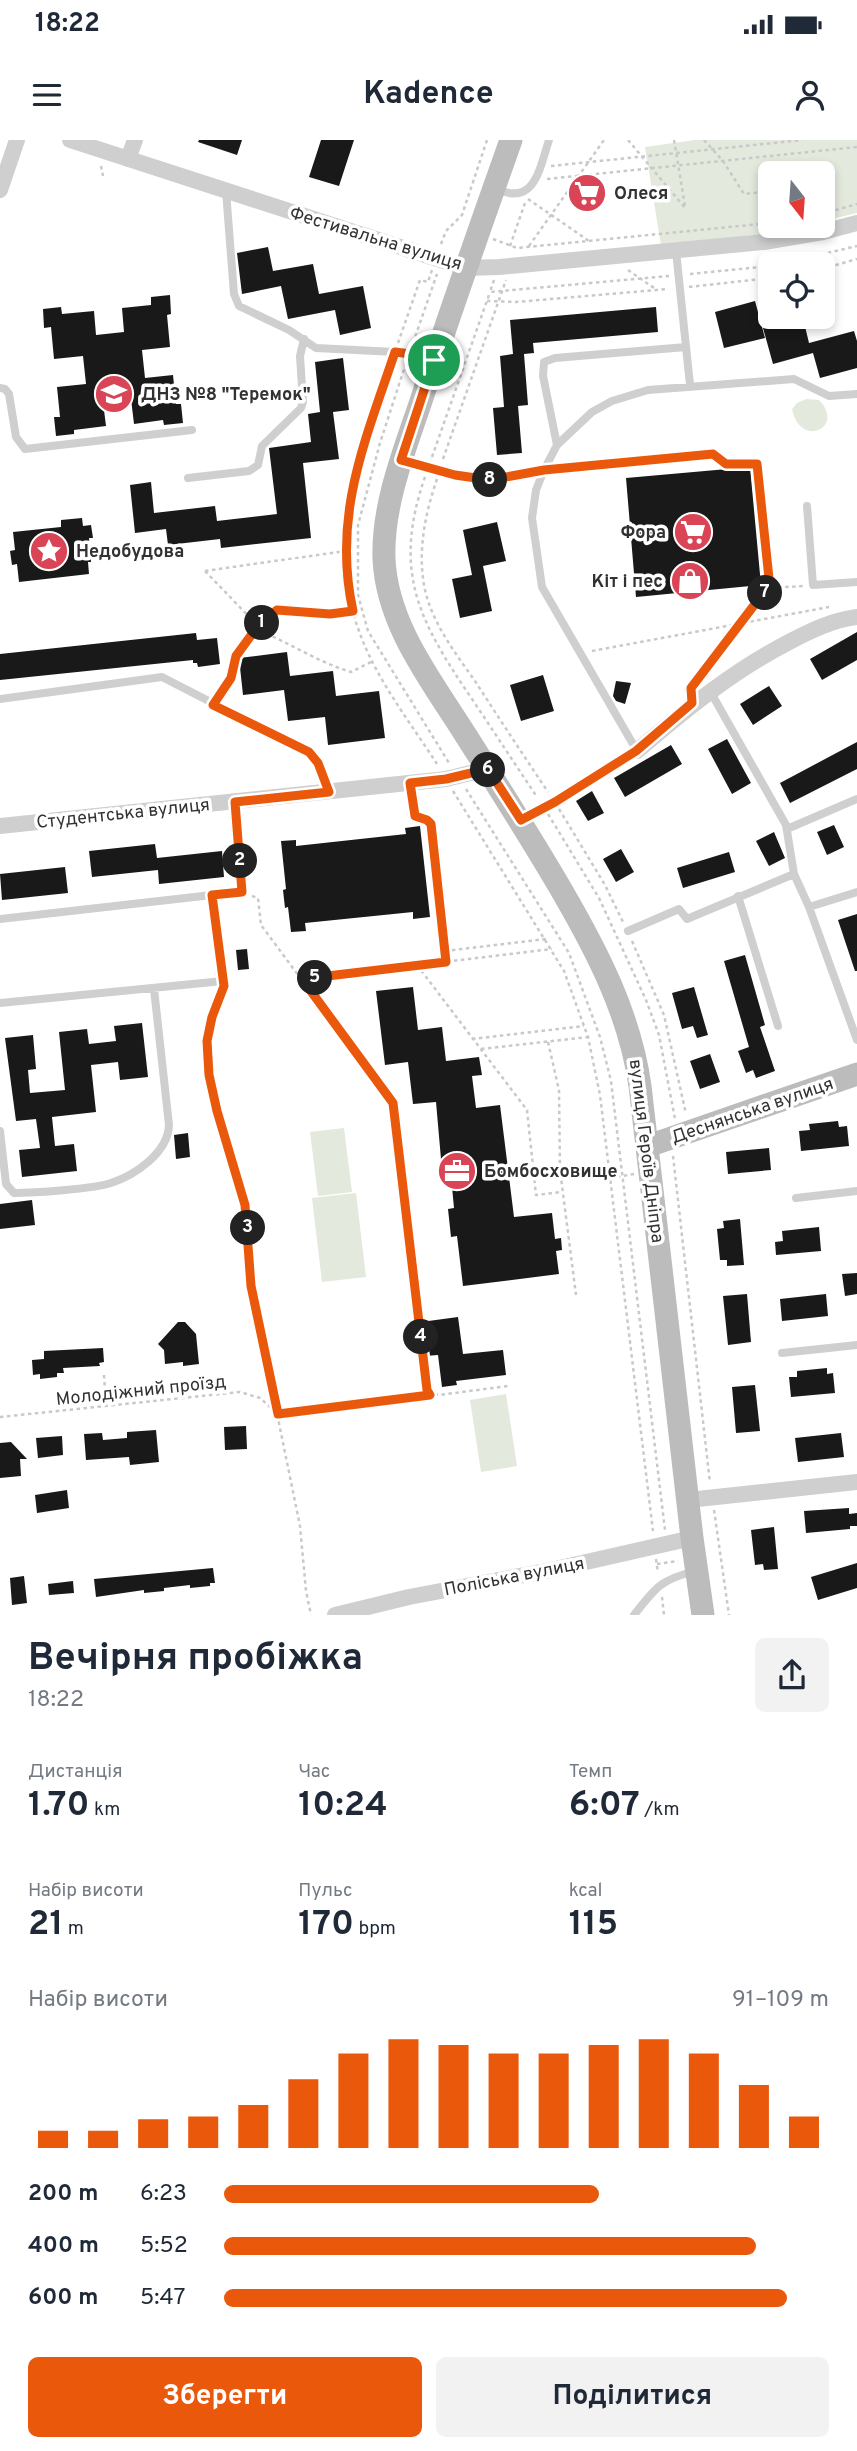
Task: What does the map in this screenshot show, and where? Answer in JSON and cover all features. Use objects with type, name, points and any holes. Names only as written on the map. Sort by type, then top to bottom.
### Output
[{"type":"street","points":[[0,187],[18,140]]},
{"type":"street","name":"Фестивальна вулиця","points":[[70,140],[465,268],[676,251],[797,237],[857,223]]},
{"type":"street","points":[[128,159],[135,140]]},
{"type":"street","name":"вулиця Героїв Дніпра","points":[[511,140],[401,460],[390,503],[384,559],[389,595],[404,636],[521,820],[595,949],[619,1004],[635,1057],[648,1146],[692,1538],[704,1615]]},
{"type":"street","points":[[636,751],[692,703],[761,656],[820,626],[857,617]]},
{"type":"street","name":"Студентська вулиця","points":[[0,826],[410,783],[488,769]]},
{"type":"street","name":"Деснянська вулиця","points":[[648,1146],[673,1129],[857,1074]]},
{"type":"street","points":[[688,1500],[857,1482]]},
{"type":"street","name":"Поліська вулиця","points":[[335,1615],[692,1538]]},
{"type":"lane","points":[[494,188],[509,194],[518,194],[529,188],[535,180],[549,140]]},
{"type":"lane","points":[[226,191],[232,276],[237,303],[243,309],[289,330],[321,349],[395,352],[434,360]]},
{"type":"lane","points":[[676,251],[690,385]]},
{"type":"lane","points":[[188,478],[249,471],[258,466],[262,446],[303,402],[300,356],[304,339]]},
{"type":"lane","points":[[557,445],[543,376],[544,362],[555,358],[686,347]]},
{"type":"lane","points":[[521,820],[636,751],[545,595],[540,578],[533,508],[544,470],[557,445],[582,420],[612,401],[648,390],[794,379],[829,396],[857,394]]},
{"type":"lane","points":[[0,388],[5,388],[9,394],[16,437],[25,449],[192,430]]},
{"type":"lane","points":[[401,460],[470,478],[490,480],[544,470]]},
{"type":"lane","points":[[807,506],[813,585],[857,582]]},
{"type":"lane","points":[[0,699],[162,677],[309,752],[318,763],[329,792]]},
{"type":"lane","points":[[710,691],[787,829],[794,874],[809,907],[857,1040]]},
{"type":"lane","points":[[787,829],[857,799]]},
{"type":"lane","points":[[0,919],[242,892],[235,802]]},
{"type":"lane","points":[[628,931],[679,909],[687,919],[794,874]]},
{"type":"lane","points":[[809,907],[857,892]]},
{"type":"lane","points":[[0,1003],[223,981],[212,895]]},
{"type":"lane","points":[[738,896],[778,1026]]},
{"type":"lane","points":[[0,1131],[6,1184],[14,1193],[108,1184],[154,1158],[166,1140],[169,1125],[154,989]]},
{"type":"lane","points":[[796,1198],[857,1191]]},
{"type":"lane","points":[[782,1353],[857,1345]]},
{"type":"lane","points":[[634,1615],[660,1584],[677,1575],[697,1570]]},
{"type":"path","points":[[409,354],[446,231],[462,215],[487,140]]},
{"type":"path","points":[[529,247],[604,140]]},
{"type":"path","points":[[628,140],[686,209],[674,140]]},
{"type":"path","points":[[704,140],[723,161],[744,194],[758,192]]},
{"type":"path","points":[[540,167],[802,140]]},
{"type":"path","points":[[535,180],[857,147]]},
{"type":"path","points":[[510,246],[527,198]]},
{"type":"path","points":[[835,210],[857,204]]},
{"type":"path","points":[[477,233],[517,248],[758,224]]},
{"type":"path","points":[[831,252],[857,246]]},
{"type":"path","points":[[517,248],[490,292],[412,517],[410,538],[414,590],[435,642],[454,675],[544,807],[599,898],[646,1000],[659,1035],[673,1129],[712,1497],[729,1615]]},
{"type":"path","points":[[439,259],[428,282],[420,279],[350,492],[345,551],[353,611],[359,633],[373,661],[569,953],[600,1037],[611,1081],[660,1545],[660,1584],[664,1615]]},
{"type":"path","points":[[835,265],[857,259]]},
{"type":"path","points":[[505,266],[503,291],[426,513],[423,532],[424,582],[438,624],[555,802],[605,885],[628,931],[658,1001],[668,1032],[686,1115],[673,1129]]},
{"type":"path","points":[[490,292],[758,267]]},
{"type":"path","points":[[487,301],[498,303],[758,279]]},
{"type":"path","points":[[544,470],[713,454],[726,464],[757,464],[770,588],[691,688],[692,703]]},
{"type":"path","points":[[345,551],[205,572],[258,628],[333,667],[351,672],[373,661]]},
{"type":"path","points":[[770,588],[813,585]]},
{"type":"path","points":[[580,654],[839,606]]},
{"type":"path","points":[[213,705],[231,678],[236,656],[258,628],[277,610],[330,614],[353,611]]},
{"type":"path","points":[[452,777],[568,979],[588,1037],[600,1095],[660,1545]]},
{"type":"path","points":[[410,783],[415,816],[431,824],[446,962]]},
{"type":"path","points":[[242,892],[258,898],[261,925],[393,1103],[427,1390],[430,1395]]},
{"type":"path","points":[[445,951],[546,939]]},
{"type":"path","points":[[302,979],[552,949]]},
{"type":"path","points":[[417,965],[527,1110],[536,1195],[562,1192]]},
{"type":"path","points":[[223,981],[223,990],[212,1017],[207,1041],[209,1075],[245,1205],[251,1286],[300,1526],[311,1615]]},
{"type":"path","points":[[472,1039],[584,1026]]},
{"type":"path","points":[[481,1049],[588,1037]]},
{"type":"path","points":[[548,1041],[560,1099],[562,1192],[576,1295]]},
{"type":"path","points":[[104,1375],[106,1406]]},
{"type":"path","points":[[278,1414],[508,1386]]},
{"type":"path","name":"Молодіжний проїзд","points":[[0,1417],[240,1392],[260,1398],[278,1414]]},
{"type":"shaded area","points":[[695,140],[857,140],[857,213],[835,218],[835,161],[758,161],[758,235],[661,245],[645,147]]},
{"type":"shaded area","points":[[806,399],[819,400],[826,410],[827,419],[819,430],[803,428],[797,421],[792,409]]},
{"type":"shaded area","points":[[344,1128],[352,1192],[318,1196],[310,1132]]},
{"type":"shaded area","points":[[356,1193],[366,1277],[322,1282],[312,1198]]},
{"type":"shaded area","points":[[506,1394],[517,1466],[481,1472],[470,1400]]},
{"type":"building","points":[[242,140],[237,155],[198,142]]},
{"type":"building","points":[[321,140],[354,140],[339,186],[309,177]]},
{"type":"building","points":[[268,247],[273,271],[313,264],[319,294],[363,286],[371,328],[340,335],[335,310],[288,319],[281,286],[242,294],[237,253]]},
{"type":"building","points":[[170,295],[171,314],[167,315],[170,347],[142,350],[145,378],[173,375],[176,404],[181,404],[183,423],[164,425],[163,420],[134,424],[131,399],[103,402],[106,426],[74,430],[74,434],[56,436],[54,417],[60,417],[57,387],[86,384],[83,356],[54,359],[51,327],[44,328],[43,309],[61,307],[62,314],[94,311],[96,335],[124,332],[122,308],[151,305],[151,297]]},
{"type":"building","points":[[755,301],[758,329],[763,329],[765,338],[724,348],[715,312]]},
{"type":"building","points":[[656,307],[658,332],[533,343],[534,353],[524,354],[528,405],[518,406],[522,453],[497,455],[493,408],[504,407],[500,356],[513,354],[510,320]]},
{"type":"building","points":[[763,329],[806,329],[809,343],[854,331],[857,341],[857,368],[820,378],[813,353],[773,364]]},
{"type":"building","points":[[343,358],[349,410],[333,412],[339,459],[303,463],[311,538],[221,548],[220,539],[168,545],[166,529],[135,533],[130,485],[151,482],[154,513],[215,506],[217,521],[277,514],[269,448],[311,442],[308,414],[320,412],[315,362]]},
{"type":"building","points":[[750,467],[761,585],[636,597],[626,478]]},
{"type":"building","points":[[82,518],[83,526],[91,525],[93,538],[89,538],[89,574],[19,582],[17,564],[12,565],[10,551],[15,550],[13,532],[61,527],[61,520]]},
{"type":"building","points":[[497,522],[506,561],[483,566],[492,611],[460,618],[452,579],[472,575],[463,530]]},
{"type":"building","points":[[857,632],[857,660],[822,680],[810,659]]},
{"type":"building","points":[[196,633],[197,640],[217,638],[220,664],[198,667],[193,660],[0,680],[0,654]]},
{"type":"building","points":[[287,652],[290,676],[333,671],[336,696],[379,691],[385,738],[328,745],[325,717],[288,721],[284,690],[243,695],[239,658]]},
{"type":"building","points":[[543,675],[554,711],[521,721],[510,685]]},
{"type":"building","points":[[616,681],[631,683],[625,704],[616,701],[613,696]]},
{"type":"building","points":[[769,686],[782,706],[753,725],[740,704]]},
{"type":"building","points":[[727,739],[751,783],[732,794],[708,749]]},
{"type":"building","points":[[857,742],[857,769],[790,803],[780,783]]},
{"type":"building","points":[[671,745],[682,764],[625,797],[614,778]]},
{"type":"building","points":[[592,791],[604,813],[588,821],[576,801]]},
{"type":"building","points":[[834,825],[844,847],[827,855],[817,832]]},
{"type":"building","points":[[420,826],[430,917],[413,919],[413,912],[305,923],[306,931],[291,932],[283,890],[286,889],[281,841],[296,840],[296,846],[406,834],[405,828]]},
{"type":"building","points":[[774,832],[785,858],[769,866],[756,841]]},
{"type":"building","points":[[155,844],[157,858],[222,851],[224,877],[159,884],[158,870],[92,877],[89,851]]},
{"type":"building","points":[[621,849],[634,872],[616,882],[603,859]]},
{"type":"building","points":[[729,852],[735,872],[683,888],[677,868]]},
{"type":"building","points":[[65,867],[68,893],[2,900],[0,874]]},
{"type":"building","points":[[857,914],[857,971],[855,971],[838,920]]},
{"type":"building","points":[[247,949],[249,969],[238,970],[236,950]]},
{"type":"building","points":[[745,955],[765,1025],[760,1027],[775,1071],[756,1078],[753,1070],[746,1073],[738,1051],[749,1047],[724,961]]},
{"type":"building","points":[[413,987],[418,1030],[442,1027],[446,1061],[479,1057],[482,1075],[472,1076],[476,1108],[500,1105],[514,1217],[552,1213],[555,1239],[561,1238],[562,1250],[556,1251],[559,1274],[463,1286],[457,1236],[451,1237],[448,1209],[454,1208],[452,1187],[459,1186],[455,1158],[441,1159],[436,1102],[413,1104],[408,1062],[385,1065],[376,991]]},
{"type":"building","points":[[694,987],[708,1035],[697,1038],[693,1026],[682,1029],[672,993]]},
{"type":"building","points":[[142,1023],[148,1077],[120,1080],[118,1062],[91,1065],[96,1112],[52,1117],[55,1146],[74,1144],[77,1171],[22,1177],[19,1150],[40,1148],[36,1119],[16,1121],[5,1038],[33,1035],[36,1069],[28,1070],[30,1093],[65,1090],[59,1032],[87,1029],[89,1044],[116,1041],[114,1026]]},
{"type":"building","points":[[710,1054],[720,1082],[700,1089],[690,1061]]},
{"type":"building","points":[[838,1121],[839,1127],[847,1126],[849,1146],[801,1151],[799,1131],[810,1130],[809,1124]]},
{"type":"building","points":[[188,1133],[190,1157],[176,1159],[174,1135]]},
{"type":"building","points":[[769,1148],[771,1170],[728,1174],[726,1152]]},
{"type":"building","points":[[32,1200],[35,1225],[0,1229],[0,1204]]},
{"type":"building","points":[[740,1219],[744,1265],[727,1266],[727,1260],[720,1260],[717,1229],[724,1228],[723,1221]]},
{"type":"building","points":[[819,1227],[821,1251],[776,1255],[775,1242],[783,1241],[782,1231]]},
{"type":"building","points":[[857,1273],[857,1294],[845,1296],[842,1274]]},
{"type":"building","points":[[747,1294],[751,1342],[728,1345],[723,1296]]},
{"type":"building","points":[[826,1294],[828,1316],[782,1321],[780,1299]]},
{"type":"building","points":[[458,1317],[463,1354],[503,1350],[506,1375],[456,1381],[457,1385],[442,1387],[438,1355],[425,1356],[421,1322]]},
{"type":"building","points":[[178,1322],[185,1322],[196,1334],[199,1364],[165,1364],[164,1350],[158,1344]]},
{"type":"building","points":[[103,1348],[104,1362],[99,1363],[100,1366],[63,1368],[64,1373],[57,1373],[57,1377],[40,1379],[40,1374],[33,1375],[32,1360],[44,1359],[44,1351]]},
{"type":"building","points":[[827,1368],[827,1374],[833,1373],[835,1393],[791,1397],[789,1377],[797,1377],[797,1371]]},
{"type":"building","points":[[755,1385],[760,1431],[736,1433],[732,1387]]},
{"type":"building","points":[[246,1426],[247,1449],[225,1450],[224,1427]]},
{"type":"building","points":[[156,1430],[159,1462],[130,1465],[129,1457],[86,1460],[84,1434],[102,1433],[103,1440],[127,1438],[127,1432]]},
{"type":"building","points":[[841,1433],[844,1457],[798,1462],[795,1438]]},
{"type":"building","points":[[62,1436],[63,1455],[38,1458],[36,1438]]},
{"type":"building","points":[[11,1442],[27,1459],[20,1459],[21,1476],[0,1478],[0,1443]]},
{"type":"building","points":[[67,1490],[69,1508],[37,1513],[35,1495]]},
{"type":"building","points":[[849,1508],[849,1514],[857,1513],[857,1526],[806,1533],[804,1511]]},
{"type":"building","points":[[774,1527],[778,1569],[764,1570],[763,1564],[755,1565],[751,1530]]},
{"type":"building","points":[[857,1563],[857,1588],[818,1600],[811,1577]]},
{"type":"building","points":[[213,1568],[215,1583],[210,1583],[210,1586],[190,1588],[190,1585],[164,1588],[164,1591],[144,1593],[144,1590],[96,1597],[94,1579]]},
{"type":"building","points":[[24,1576],[27,1603],[12,1605],[10,1578]]},
{"type":"building","points":[[73,1581],[74,1593],[49,1595],[48,1584]]},
{"type":"place","name":"Олеся","points":[[587,193]]},
{"type":"place","name":"ДНЗ №8 \"Теремок\"","points":[[114,394]]},
{"type":"place","name":"Фора","points":[[693,532]]},
{"type":"place","name":"Недобудова","points":[[49,551]]},
{"type":"place","name":"Кіт і пес","points":[[690,581]]},
{"type":"place","name":"Бомбосховище","points":[[457,1171]]},
{"type":"route","points":[[395,352],[434,360],[401,460],[481,480],[544,470],[713,454],[726,464],[757,464],[770,588],[691,688],[692,703],[636,751],[521,820],[488,769],[446,779],[410,783],[415,816],[431,824],[446,962],[302,979],[393,1103],[427,1390],[430,1395],[278,1414],[251,1286],[245,1205],[209,1075],[207,1041],[212,1017],[224,986],[212,895],[242,892],[235,802],[329,792],[316,758],[309,752],[213,705],[231,678],[236,656],[258,626],[277,610],[330,614],[353,611],[345,545],[350,492],[359,460],[395,352]]}]
